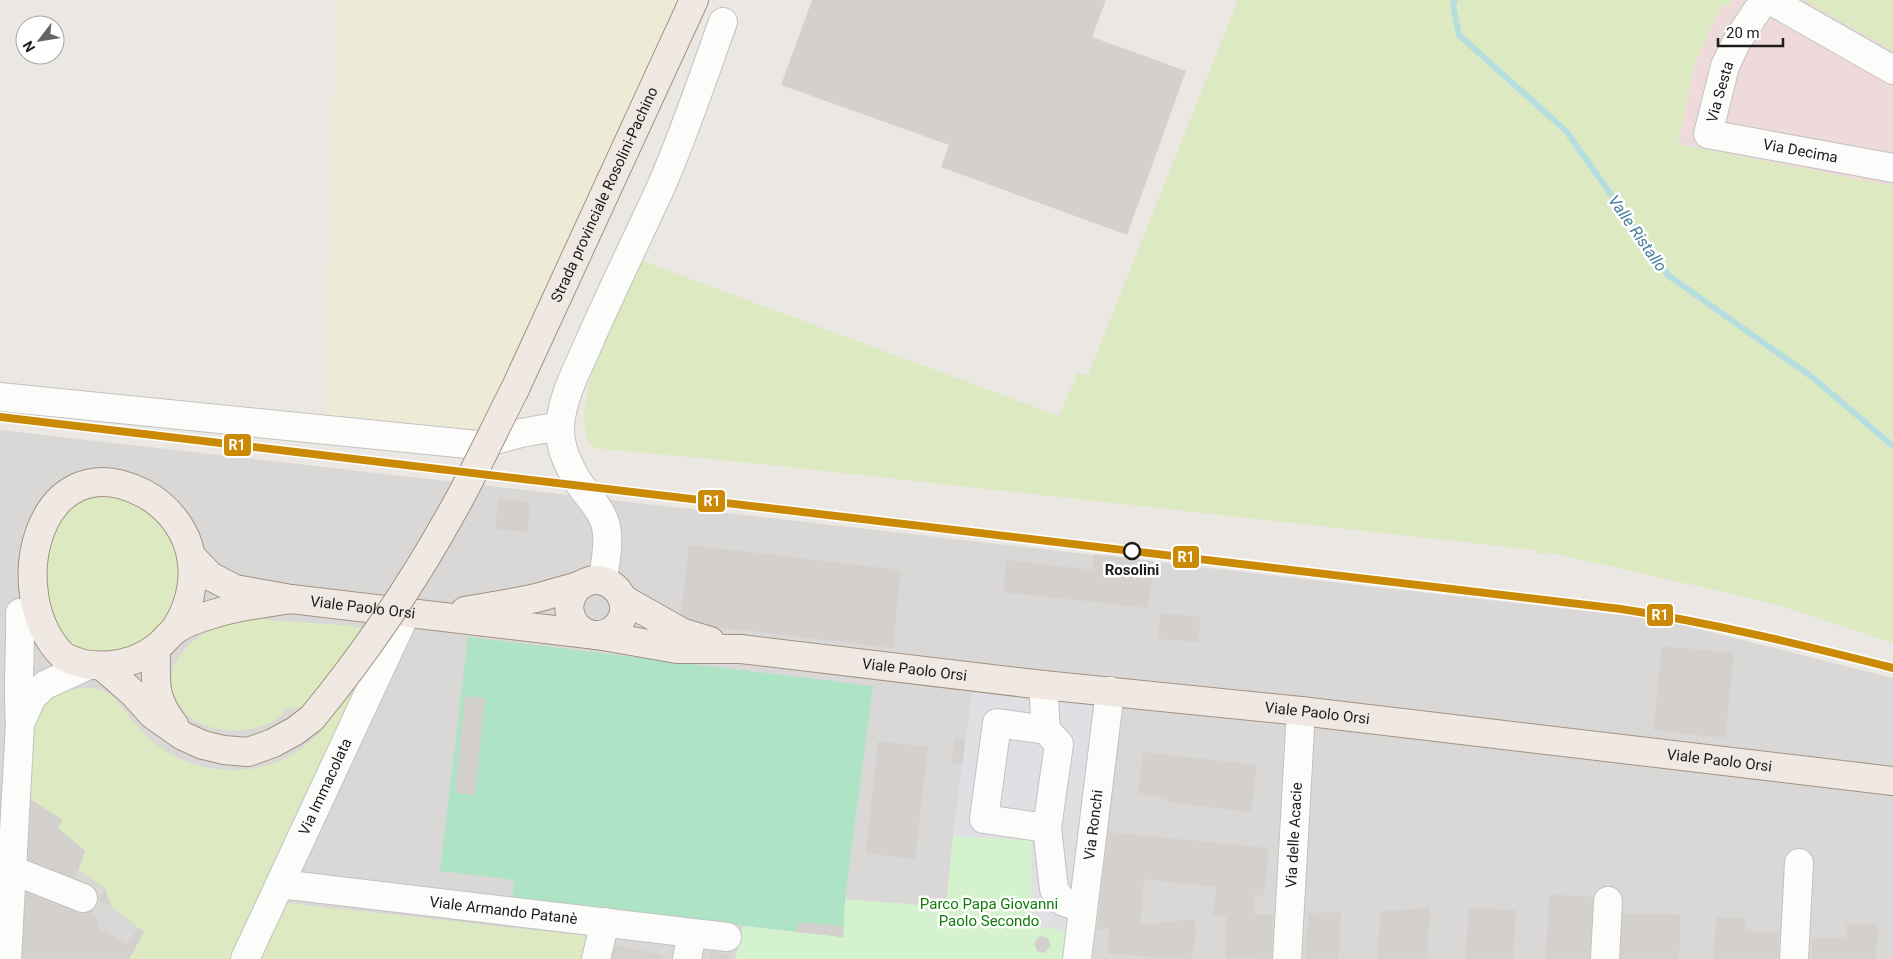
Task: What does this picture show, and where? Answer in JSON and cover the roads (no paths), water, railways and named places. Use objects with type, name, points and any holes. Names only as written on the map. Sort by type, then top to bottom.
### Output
[{"type":"main road","name":"Strada provinciale Rosolini-Pachino","points":[[95,665],[133,693],[152,715],[183,736],[203,745],[224,750],[248,752],[273,743],[295,731],[312,718],[358,660],[412,579],[452,514],[515,389],[694,0]]},
{"type":"main road","points":[[102,483],[126,487],[149,497],[168,512],[183,532],[191,556],[193,575],[191,594],[185,612],[175,629],[156,648],[130,661],[95,665],[67,658],[48,647],[32,632],[13,598],[11,564],[14,550],[23,530],[25,518],[55,496],[78,486],[102,483]]},
{"type":"main road","points":[[191,556],[210,576],[235,589],[290,599]]},
{"type":"main road","points":[[436,616],[542,596],[592,582],[611,584],[623,599],[624,608],[619,624],[613,629],[593,634],[580,630],[570,616],[570,599],[592,582]]},
{"type":"main road","points":[[175,629],[212,614],[240,607],[290,599]]},
{"type":"main road","name":"Viale Paolo Orsi","points":[[290,599],[593,634],[677,649],[741,648],[1043,685],[1110,690],[1301,711],[1893,781]]},
{"type":"main road","points":[[623,599],[683,634],[741,648]]},
{"type":"main road","points":[[156,648],[156,686],[160,704],[183,736]]},
{"type":"street","name":"Via Sesta","points":[[1708,134],[1725,66],[1737,41],[1764,0]]},
{"type":"street","points":[[1770,0],[1893,70]]},
{"type":"street","points":[[592,582],[607,543],[605,521],[568,462],[561,445],[560,426],[566,395],[602,311],[661,186],[694,103],[723,22]]},
{"type":"street","name":"Via Decima","points":[[1708,134],[1893,168]]},
{"type":"street","points":[[0,397],[477,445],[521,433],[560,426]]},
{"type":"street","points":[[13,598],[21,649],[18,696],[20,724]]},
{"type":"street","name":"Via Immacolata","points":[[244,959],[406,613]]},
{"type":"street","points":[[7,959],[5,906],[12,870],[7,836],[8,778],[20,724],[32,696],[45,685],[95,665]]},
{"type":"street","points":[[1043,685],[1046,730]]},
{"type":"street","name":"Via Ronchi","points":[[1077,959],[1110,690]]},
{"type":"street","name":"Via delle Acacie","points":[[1287,959],[1301,711]]},
{"type":"street","points":[[1047,828],[984,819],[997,723],[1046,730],[1059,744],[1047,828],[1054,888],[1062,901],[1082,908]]},
{"type":"street","points":[[1794,959],[1799,863]]},
{"type":"street","points":[[12,870],[84,898]]},
{"type":"street","name":"Viale Armando Patanè","points":[[280,884],[726,937]]},
{"type":"street","points":[[1605,959],[1608,901]]},
{"type":"street","points":[[596,959],[605,922]]},
{"type":"street","points":[[687,959],[692,933]]},
{"type":"waterway","name":"Valle Ristallo","points":[[1455,0],[1453,5],[1459,35],[1566,131],[1669,276],[1812,377],[1893,446]]},
{"type":"place","name":"Rosolini","points":[[1132,551]]},
{"type":"park label","name":"Parco Papa Giovanni Paolo Secondo","points":[[989,912]]}]
